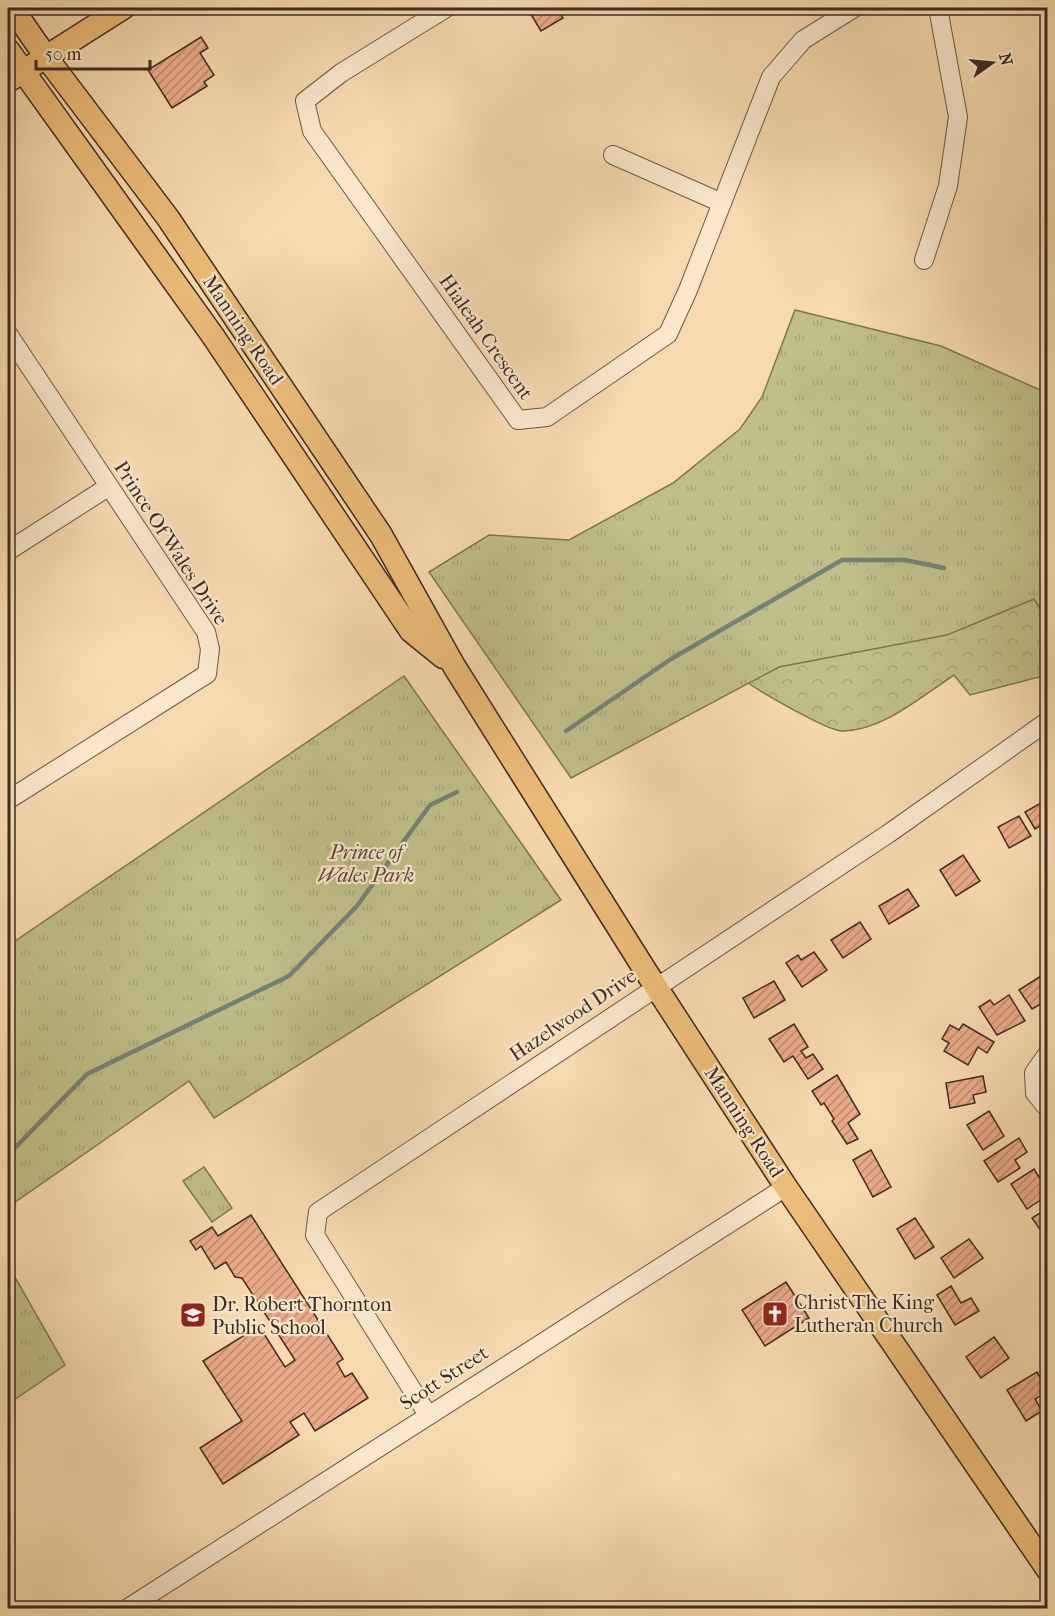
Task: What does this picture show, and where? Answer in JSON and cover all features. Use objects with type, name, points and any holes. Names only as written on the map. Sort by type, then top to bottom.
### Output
[{"type":"main road","name":"Manning Road","points":[[12,8],[46,57],[168,218],[375,525],[454,666],[656,987],[786,1187],[1047,1570]]},
{"type":"main road","points":[[14,76],[123,8]]},
{"type":"main road","name":"Manning Road","points":[[8,50],[14,76],[213,336],[411,631],[454,666]]},
{"type":"street","name":"Hialeah Crescent","points":[[446,8],[341,73],[305,101],[312,131],[518,420],[547,417],[668,334],[771,77],[803,40],[854,8]]},
{"type":"street","points":[[924,260],[948,186],[958,117],[938,8]]},
{"type":"street","points":[[613,155],[722,203]]},
{"type":"street","name":"Prince Of Wales Drive","points":[[8,334],[206,632],[210,649],[207,674],[8,800]]},
{"type":"street","points":[[8,551],[108,487]]},
{"type":"street","name":"Hazelwood Drive","points":[[428,1415],[315,1235],[318,1212],[888,834],[1047,721]]},
{"type":"street","points":[[1047,1053],[1035,1073],[1035,1093],[1047,1109]]},
{"type":"street","name":"Scott Street","points":[[128,1608],[786,1187]]},
{"type":"green space","points":[[795,310],[941,346],[1047,393],[1047,620],[1034,599],[947,635],[779,667],[571,778],[429,572],[489,535],[569,540],[673,483],[740,429],[762,397]]},
{"type":"green space","points":[[1047,564],[1047,675],[970,695],[954,675],[916,702],[888,718],[873,725],[843,731],[811,719],[748,683],[785,619]]},
{"type":"green space","name":"Prince of Wales Park","points":[[404,676],[561,900],[214,1118],[189,1081],[8,1207],[8,946]]},
{"type":"green space","points":[[204,1167],[232,1208],[212,1222],[183,1181]]},
{"type":"green space","points":[[8,1265],[65,1365],[8,1404]]},
{"type":"building","points":[[536,8],[557,8],[563,18],[541,31],[529,11]]},
{"type":"building","points":[[201,37],[208,48],[200,53],[214,75],[204,82],[207,86],[172,108],[148,70]]},
{"type":"building","points":[[1048,799],[1048,821],[1035,829],[1025,812]]},
{"type":"building","points":[[1019,816],[1031,836],[1009,848],[998,827]]},
{"type":"building","points":[[963,855],[980,881],[956,896],[940,870]]},
{"type":"building","points":[[908,889],[919,906],[889,924],[879,906]]},
{"type":"building","points":[[860,922],[871,939],[843,958],[831,940]]},
{"type":"building","points":[[814,952],[827,970],[802,987],[786,963],[798,955],[801,960]]},
{"type":"building","points":[[1044,974],[1048,980],[1048,1007],[1044,1002],[1032,1009],[1019,990]]},
{"type":"building","points":[[774,981],[785,1000],[754,1018],[743,998]]},
{"type":"building","points":[[1009,995],[1025,1021],[997,1035],[979,1007],[990,1000],[994,1005]]},
{"type":"building","points":[[794,1024],[808,1047],[801,1051],[806,1058],[813,1054],[823,1069],[808,1079],[793,1056],[784,1062],[769,1039]]},
{"type":"building","points":[[963,1024],[994,1042],[987,1053],[978,1047],[968,1065],[944,1051],[949,1043],[942,1039],[950,1025],[959,1030]]},
{"type":"building","points":[[837,1075],[860,1114],[848,1123],[858,1139],[847,1144],[832,1121],[834,1119],[824,1103],[821,1105],[812,1091]]},
{"type":"building","points":[[983,1076],[986,1092],[973,1095],[975,1103],[950,1108],[946,1083]]},
{"type":"building","points":[[989,1111],[1004,1136],[983,1150],[967,1125]]},
{"type":"building","points":[[1019,1138],[1027,1152],[1015,1160],[1020,1168],[998,1182],[984,1161]]},
{"type":"building","points":[[871,1150],[891,1187],[873,1197],[853,1160]]},
{"type":"building","points":[[1034,1169],[1048,1191],[1048,1195],[1027,1209],[1011,1184]]},
{"type":"building","points":[[1048,1208],[1048,1241],[1032,1218]]},
{"type":"building","points":[[251,1215],[343,1359],[337,1363],[345,1377],[352,1373],[368,1398],[315,1431],[304,1413],[290,1422],[299,1435],[223,1484],[200,1448],[242,1421],[203,1361],[259,1326],[285,1367],[295,1360],[242,1278],[235,1277],[226,1262],[215,1269],[201,1246],[196,1250],[190,1241],[212,1227],[218,1236]]},
{"type":"building","points":[[915,1218],[934,1247],[915,1259],[897,1229]]},
{"type":"building","points":[[969,1239],[983,1258],[954,1278],[941,1258]]},
{"type":"building","name":"Christ The King Lutheran Church","points":[[786,1282],[809,1318],[765,1346],[742,1310]]},
{"type":"building","points":[[951,1286],[961,1303],[971,1298],[979,1311],[955,1325],[937,1295]]},
{"type":"building","points":[[994,1337],[1009,1358],[981,1378],[966,1357]]},
{"type":"building","points":[[1037,1372],[1048,1391],[1035,1399],[1042,1411],[1026,1421],[1007,1390]]},
{"type":"waterway","points":[[566,731],[671,659],[842,560],[905,560],[944,568]]},
{"type":"waterway","points":[[8,1155],[87,1074],[289,976],[357,906],[430,805],[457,792]]},
{"type":"place","name":"Christ The King Lutheran Church","points":[[775,1314]]},
{"type":"place","name":"Dr. Robert Thornton Public School","points":[[193,1315]]}]
